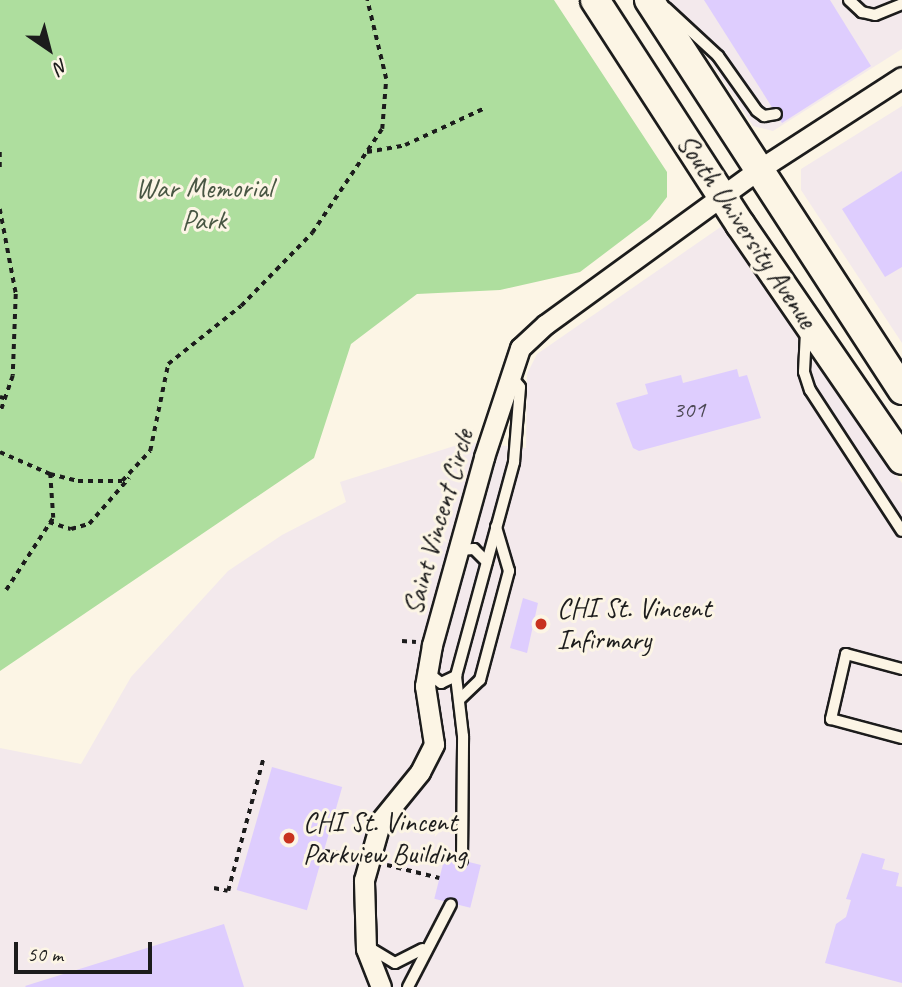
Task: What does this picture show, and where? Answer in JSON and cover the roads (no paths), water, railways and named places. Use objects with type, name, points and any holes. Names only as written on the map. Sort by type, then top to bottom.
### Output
[{"type":"main road","name":"South University Avenue","points":[[595,0],[722,197],[902,460]]},
{"type":"main road","name":"South University Avenue","points":[[649,0],[902,390]]},
{"type":"street","name":"Saint Vincent Circle","points":[[381,987],[365,943],[364,880],[376,835],[386,812],[420,772],[434,744],[425,695],[427,672],[509,373],[520,348],[534,333],[758,170],[902,77]]},
{"type":"lane","points":[[656,0],[718,56],[757,111],[770,117],[776,114]]},
{"type":"lane","points":[[849,0],[862,12],[875,15],[902,4]]},
{"type":"lane","points":[[807,321],[804,372],[810,390],[902,531]]},
{"type":"lane","points":[[461,860],[460,699],[456,676],[496,527],[519,426],[520,387],[509,373]]},
{"type":"lane","points":[[460,699],[480,680],[509,571],[496,527]]},
{"type":"lane","points":[[459,550],[474,549],[487,562]]},
{"type":"lane","points":[[902,669],[846,654],[831,719],[902,738]]},
{"type":"lane","points":[[427,672],[441,683],[456,676]]},
{"type":"lane","points":[[408,987],[451,904]]},
{"type":"lane","points":[[365,943],[383,960],[395,963],[427,946]]},
{"type":"place","name":"CHI St. Vincent Infirmary","points":[[541,624]]},
{"type":"place","name":"CHI St. Vincent Parkview Building","points":[[289,838]]},
{"type":"park label","name":"War Memorial Park","points":[[204,204]]}]
